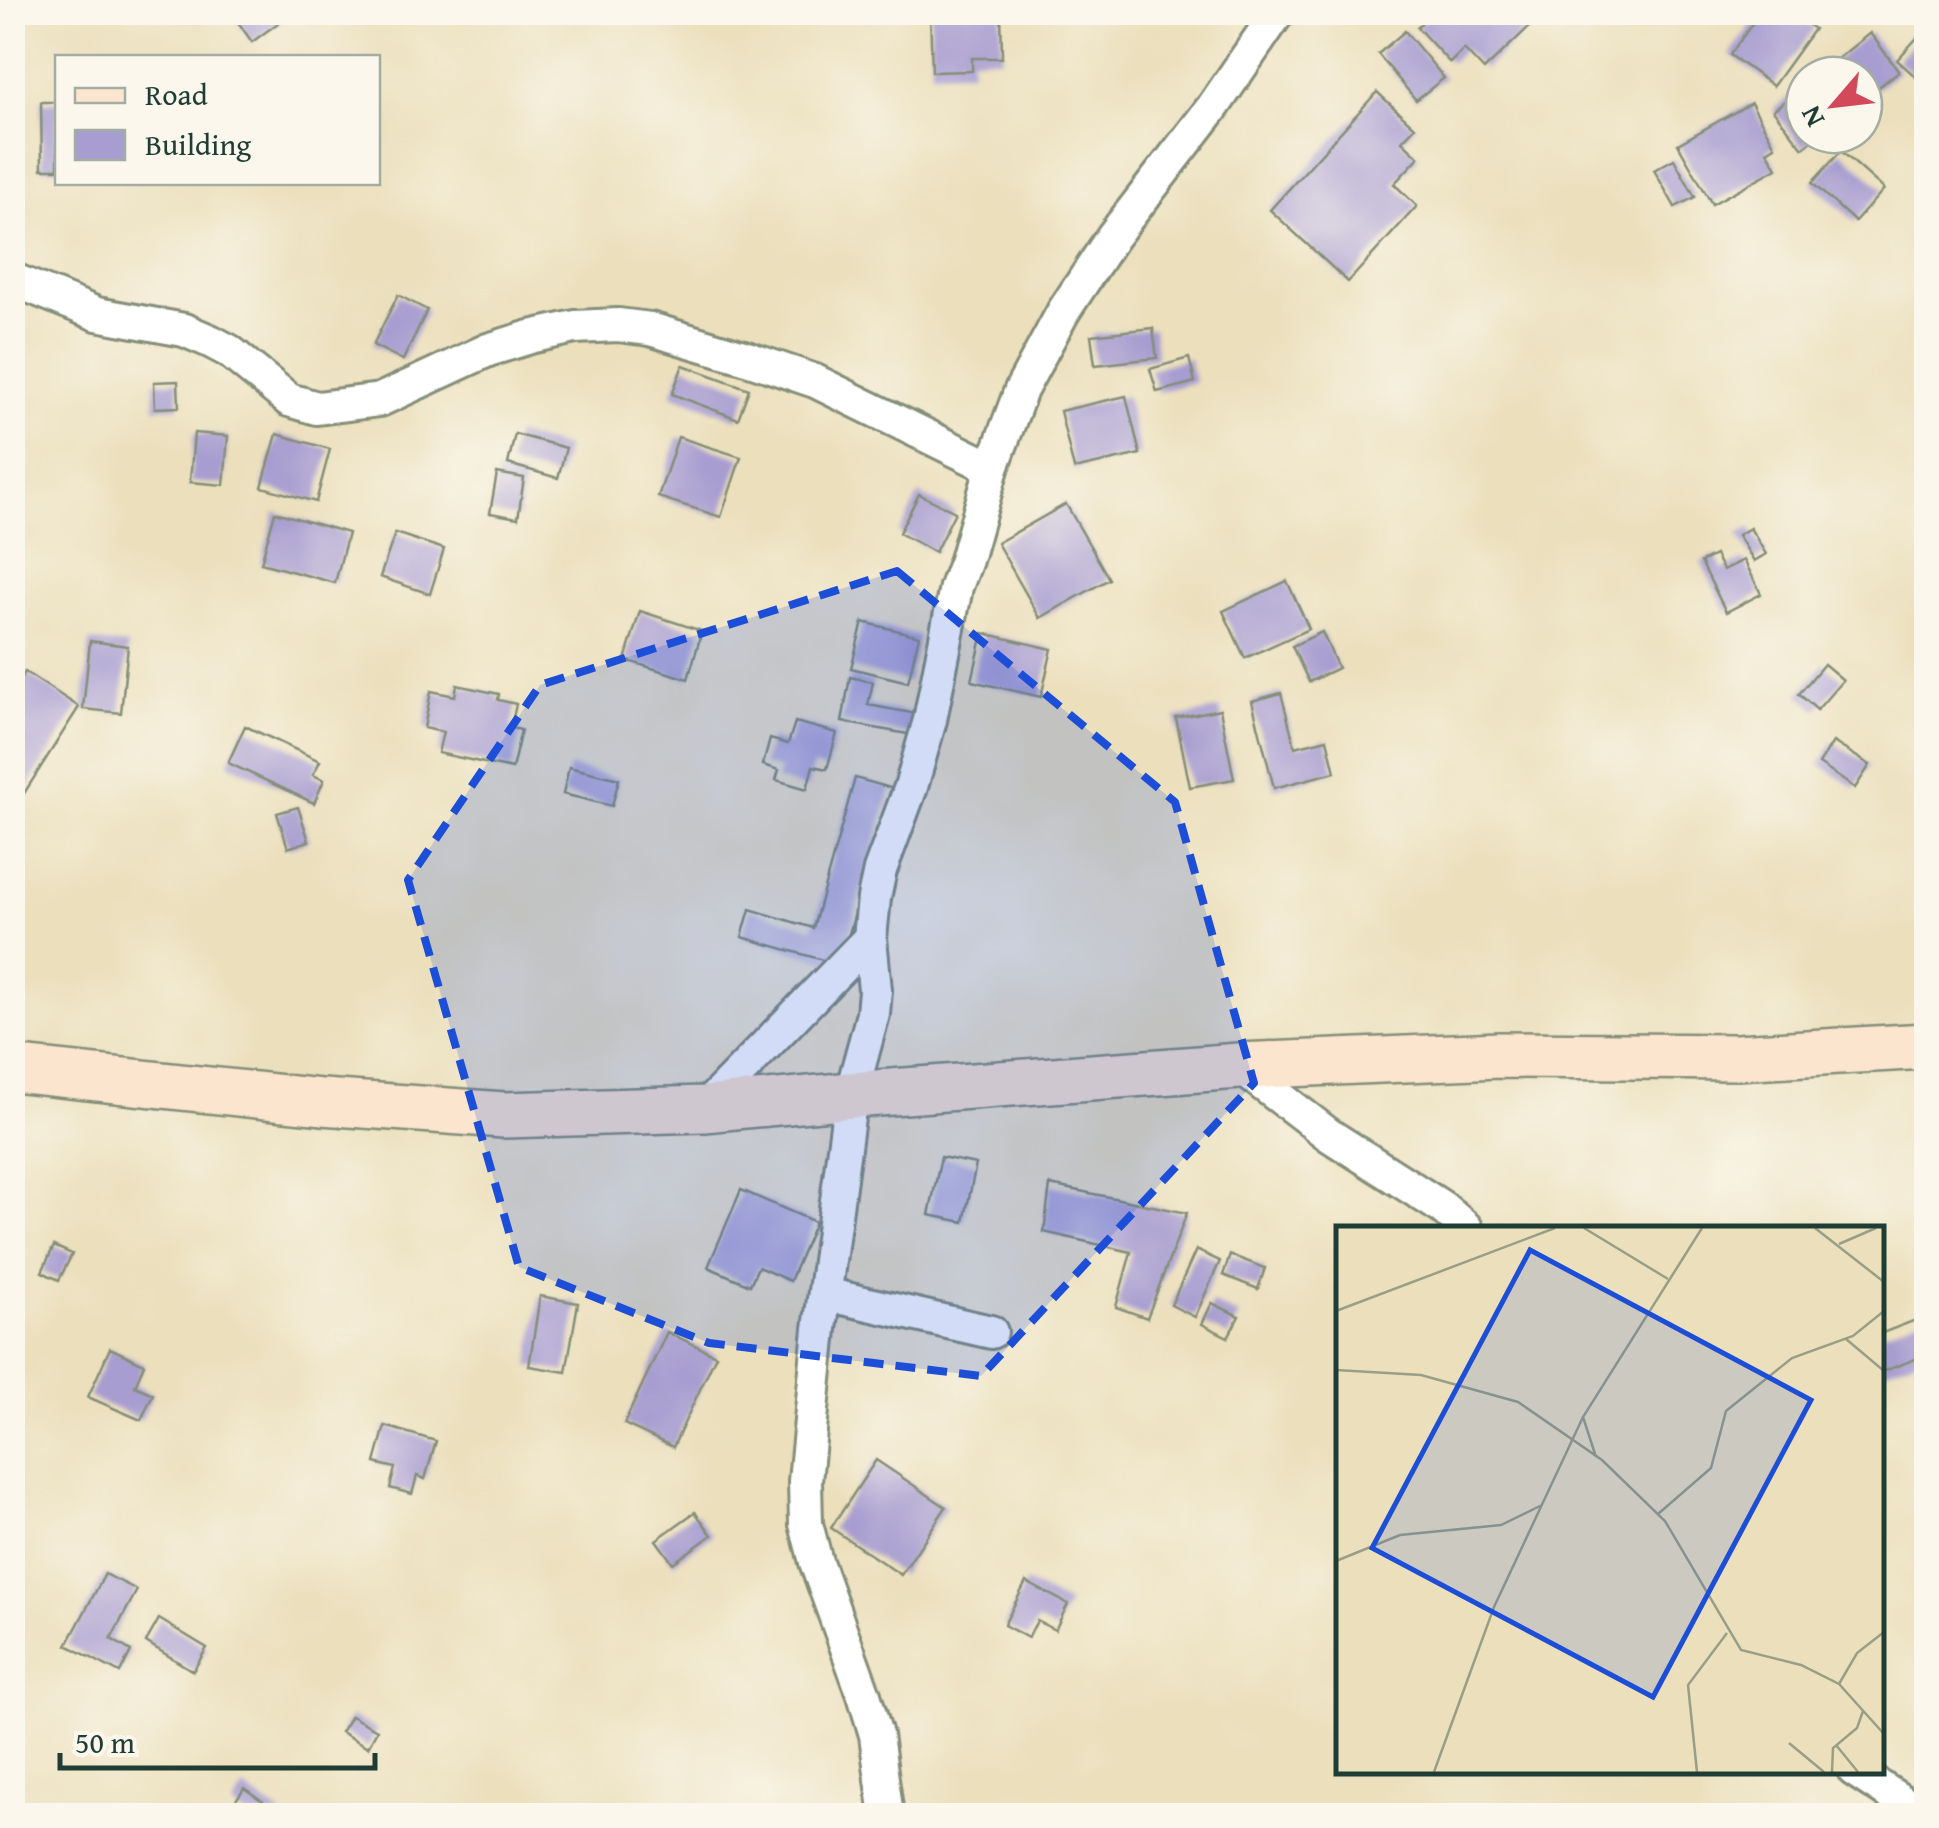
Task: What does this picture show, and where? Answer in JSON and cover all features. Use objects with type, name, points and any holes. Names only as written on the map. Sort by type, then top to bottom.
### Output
[{"type":"main road","points":[[12,1069],[243,1094],[504,1115],[704,1110],[1238,1066],[1499,1055],[1736,1057],[1926,1046]]},
{"type":"street","points":[[887,1816],[876,1735],[806,1524],[805,1481],[824,1294],[851,1095],[873,1014],[870,938],[880,870],[920,758],[956,587],[992,468],[1021,390],[1063,312],[1113,236],[1213,106],[1278,12]]},
{"type":"street","points":[[12,279],[98,314],[184,330],[229,351],[289,400],[317,408],[380,400],[488,350],[530,337],[574,327],[618,325],[650,329],[816,382],[992,468]]},
{"type":"street","points":[[704,1110],[870,938]]},
{"type":"street","points":[[1238,1066],[1329,1135],[1443,1208],[1464,1226]]},
{"type":"street","points":[[824,1294],[991,1332]]},
{"type":"street","points":[[1859,1773],[1924,1816]]},
{"type":"highlighted area","points":[[897,571],[1175,802],[1254,1083],[981,1376],[709,1343],[519,1267],[408,880],[540,685]]},
{"type":"building","points":[[231,12],[293,12],[252,42]]},
{"type":"building","points":[[930,12],[1001,12],[1002,58],[972,58],[972,71],[932,72]]},
{"type":"building","points":[[1433,12],[1517,12],[1530,26],[1484,70],[1464,49],[1450,63],[1417,27]]},
{"type":"building","points":[[1760,12],[1791,12],[1814,29],[1795,55],[1784,55],[1784,71],[1773,86],[1730,55]]},
{"type":"building","points":[[1926,28],[1926,86],[1897,60]]},
{"type":"building","points":[[1405,31],[1444,78],[1416,100],[1378,54]]},
{"type":"building","points":[[1870,33],[1899,71],[1884,83],[1884,55],[1842,55]]},
{"type":"building","points":[[1377,92],[1415,127],[1402,141],[1419,157],[1394,184],[1417,206],[1348,282],[1270,210]]},
{"type":"building","points":[[1784,101],[1784,124],[1773,110]]},
{"type":"building","points":[[41,102],[55,102],[55,169],[42,169]]},
{"type":"building","points":[[1751,103],[1775,146],[1767,151],[1777,168],[1712,204],[1678,144]]},
{"type":"building","points":[[1837,155],[1846,155],[1884,189],[1855,222],[1812,183]]},
{"type":"building","points":[[1674,159],[1695,197],[1675,207],[1654,170]]},
{"type":"building","points":[[398,295],[427,310],[403,360],[373,345]]},
{"type":"building","points":[[1153,328],[1157,358],[1095,365],[1091,335]]},
{"type":"building","points":[[1189,358],[1195,382],[1157,392],[1150,369]]},
{"type":"building","points":[[683,365],[749,389],[738,419],[672,394]]},
{"type":"building","points":[[178,381],[179,407],[155,408],[154,382]]},
{"type":"building","points":[[1126,396],[1140,454],[1074,469],[1060,411]]},
{"type":"building","points":[[194,433],[228,436],[224,485],[190,482]]},
{"type":"building","points":[[277,434],[330,449],[316,502],[262,487]]},
{"type":"building","points":[[515,434],[566,448],[558,478],[508,464]]},
{"type":"building","points":[[678,437],[741,457],[721,517],[658,497]]},
{"type":"building","points":[[497,473],[524,478],[518,518],[490,513]]},
{"type":"building","points":[[919,494],[955,512],[935,552],[899,533]]},
{"type":"building","points":[[1066,504],[1109,579],[1040,618],[997,543]]},
{"type":"building","points":[[275,512],[348,533],[335,583],[261,563]]},
{"type":"building","points":[[1750,528],[1766,554],[1754,561],[1738,535]]},
{"type":"building","points":[[395,533],[444,549],[430,594],[380,577]]},
{"type":"building","points":[[1715,555],[1723,570],[1744,560],[1761,594],[1726,612],[1701,562]]},
{"type":"building","points":[[1287,581],[1309,629],[1245,658],[1223,611]]},
{"type":"building","points":[[640,611],[702,631],[688,679],[625,660]]},
{"type":"building","points":[[863,622],[919,636],[908,682],[851,668]]},
{"type":"building","points":[[1322,632],[1338,668],[1309,682],[1292,646]]},
{"type":"building","points":[[983,633],[1052,649],[1041,697],[972,681]]},
{"type":"building","points":[[90,641],[128,646],[121,713],[83,709]]},
{"type":"building","points":[[1824,664],[1843,680],[1817,710],[1799,694]]},
{"type":"building","points":[[25,672],[79,707],[23,795],[12,788],[12,691]]},
{"type":"building","points":[[850,677],[873,682],[868,705],[917,714],[913,735],[842,722]]},
{"type":"building","points":[[457,685],[499,694],[498,700],[516,704],[511,728],[521,730],[512,769],[438,753],[443,732],[424,728],[431,691],[455,696]]},
{"type":"building","points":[[1281,693],[1295,747],[1327,739],[1335,772],[1274,788],[1252,701]]},
{"type":"building","points":[[1220,709],[1234,779],[1190,787],[1176,718]]},
{"type":"building","points":[[795,722],[837,733],[827,769],[813,766],[807,789],[776,780],[779,770],[763,765],[770,739],[788,744]]},
{"type":"building","points":[[245,726],[320,761],[313,775],[324,780],[314,803],[228,763]]},
{"type":"building","points":[[1833,742],[1870,765],[1855,788],[1819,764]]},
{"type":"building","points":[[569,767],[619,779],[612,806],[563,794]]},
{"type":"building","points":[[855,778],[891,788],[840,965],[742,937],[750,909],[813,928]]},
{"type":"building","points":[[298,807],[309,841],[288,848],[277,813]]},
{"type":"building","points":[[941,1157],[976,1164],[964,1222],[929,1215]]},
{"type":"building","points":[[1050,1185],[1187,1213],[1147,1318],[1116,1307],[1131,1252],[1044,1232]]},
{"type":"building","points":[[741,1190],[815,1222],[790,1281],[758,1267],[750,1285],[708,1267]]},
{"type":"building","points":[[54,1246],[72,1254],[59,1280],[42,1272]]},
{"type":"building","points":[[1196,1250],[1220,1261],[1195,1317],[1171,1305]]},
{"type":"building","points":[[1230,1255],[1265,1268],[1258,1289],[1223,1275]]},
{"type":"building","points":[[540,1296],[578,1303],[566,1372],[529,1366]]},
{"type":"building","points":[[1212,1303],[1239,1316],[1228,1337],[1202,1324]]},
{"type":"building","points":[[1926,1316],[1926,1355],[1884,1371],[1884,1332]]},
{"type":"building","points":[[667,1332],[716,1355],[673,1447],[624,1424]]},
{"type":"building","points":[[110,1348],[144,1364],[135,1386],[153,1394],[141,1420],[88,1397]]},
{"type":"building","points":[[385,1426],[436,1441],[425,1479],[417,1476],[412,1494],[390,1488],[395,1468],[375,1463]]},
{"type":"building","points":[[876,1460],[946,1507],[901,1575],[831,1528]]},
{"type":"building","points":[[695,1512],[712,1535],[673,1563],[656,1540]]},
{"type":"building","points":[[105,1574],[137,1590],[111,1639],[131,1651],[120,1673],[67,1645]]},
{"type":"building","points":[[1026,1582],[1068,1604],[1055,1630],[1037,1621],[1028,1638],[1004,1625]]},
{"type":"building","points":[[159,1619],[207,1648],[193,1671],[146,1642]]},
{"type":"building","points":[[351,1716],[377,1730],[368,1747],[341,1732]]},
{"type":"building","points":[[244,1788],[284,1816],[247,1816],[232,1806]]}]
